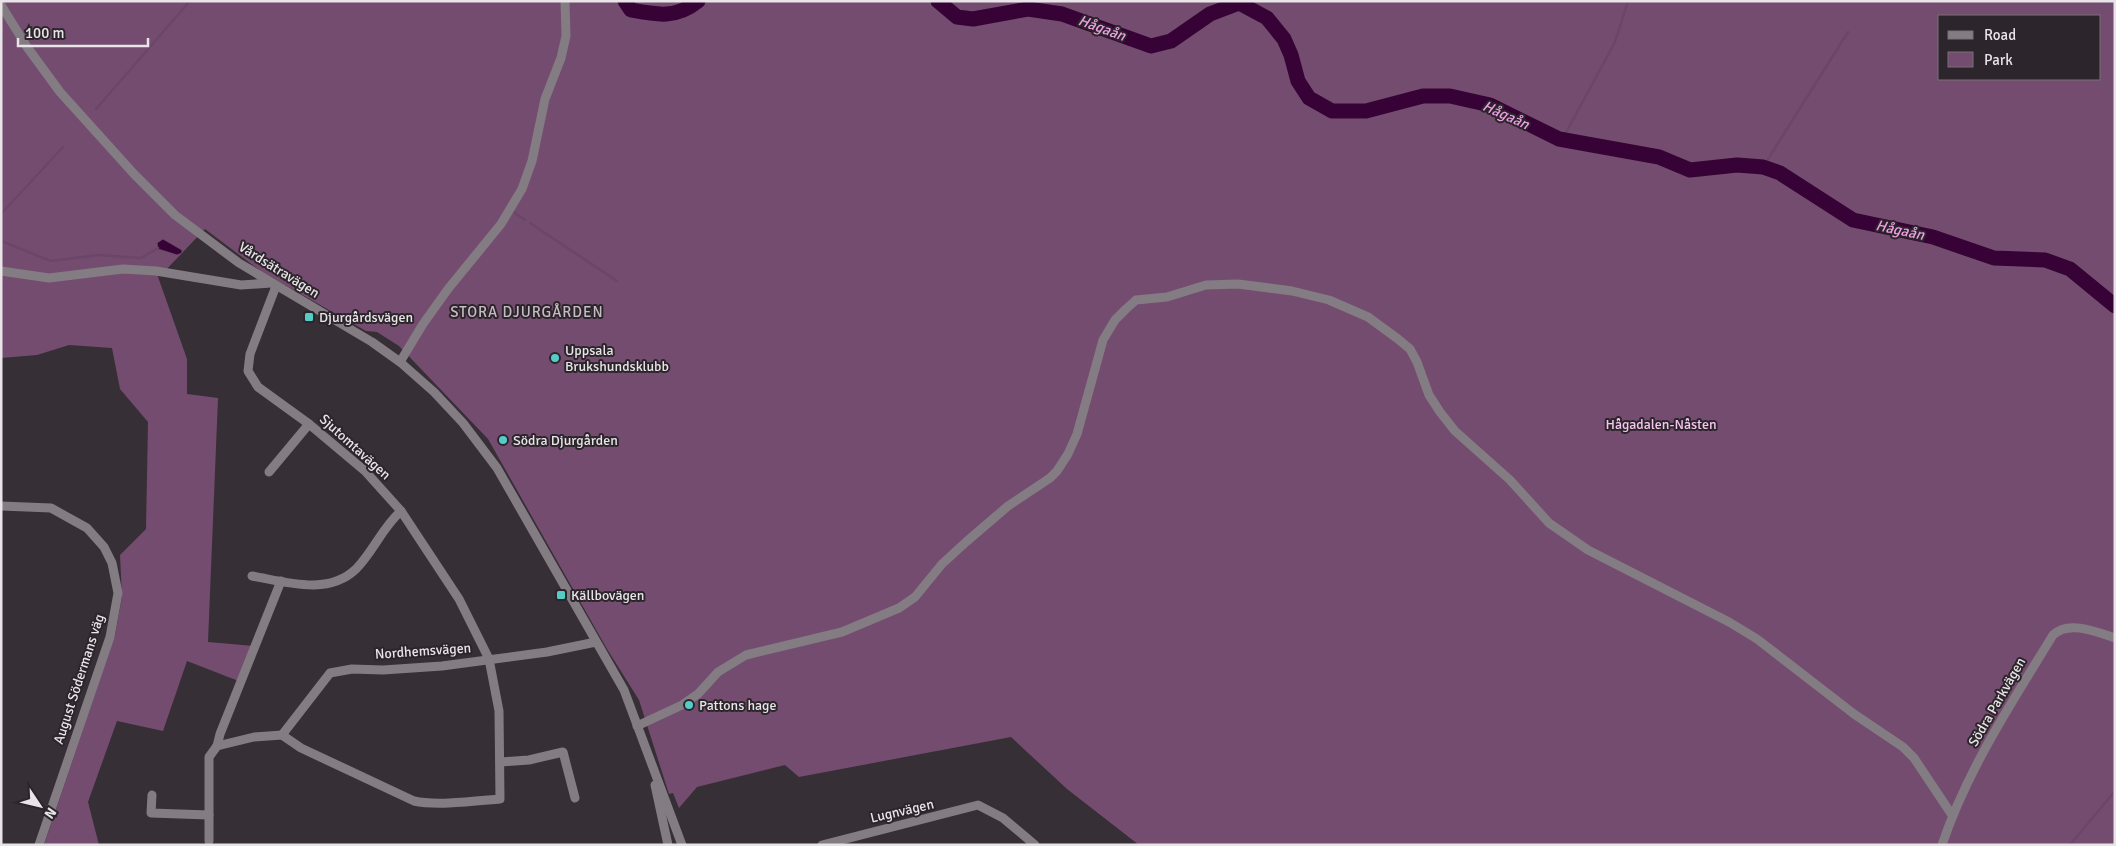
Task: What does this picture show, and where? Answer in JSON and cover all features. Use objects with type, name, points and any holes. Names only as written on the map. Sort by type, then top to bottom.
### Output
[{"type":"street","points":[[400,362],[423,324],[501,224],[522,189],[532,161],[545,99],[562,58],[566,36],[566,1]]},
{"type":"street","name":"Vårdsätravägen","points":[[1,4],[27,47],[60,92],[134,174],[175,215],[239,263],[372,342],[400,362],[434,392],[463,423],[497,468],[624,690],[650,765],[682,845]]},
{"type":"street","points":[[1,271],[50,278],[123,269],[156,271],[241,285],[274,285]]},
{"type":"street","points":[[637,726],[682,705],[698,694],[718,672],[746,655],[842,632],[899,608],[914,597],[942,564],[966,542],[1008,506],[1050,478],[1057,471],[1068,454],[1077,434],[1103,340],[1115,320],[1126,309],[1136,300],[1167,297],[1206,285],[1238,284],[1292,291],[1329,300],[1368,317],[1398,339],[1413,356],[1429,395],[1454,431],[1510,480],[1549,523],[1588,550],[1729,622],[1757,639],[1854,714],[1904,747],[1914,758],[1952,815]]},
{"type":"street","name":"Sjutomtavägen","points":[[274,285],[250,354],[248,371],[258,387],[309,424],[365,471],[401,511],[459,599],[489,659]]},
{"type":"street","points":[[269,472],[309,424]]},
{"type":"street","name":"August Södermans väg","points":[[1,506],[51,508],[87,528],[104,547],[114,570],[118,594],[110,637],[39,845]]},
{"type":"street","points":[[252,576],[312,585],[335,584],[356,569],[389,521],[401,511]]},
{"type":"street","points":[[209,841],[209,757],[217,746],[220,734],[281,581]]},
{"type":"street","name":"Södra Parkvägen","points":[[1942,845],[1952,815],[1996,728],[2053,635],[2065,628],[2075,627],[2115,638]]},
{"type":"street","name":"Nordhemsvägen","points":[[282,735],[330,674],[352,668],[383,670],[442,666],[548,652],[596,642]]},
{"type":"street","points":[[217,746],[254,738],[282,735],[301,748],[352,770],[391,791],[431,805],[450,801],[500,798],[499,711],[489,659]]},
{"type":"street","points":[[501,762],[529,760],[563,752],[575,798]]},
{"type":"street","name":"Vårdsätravägen","points":[[650,765],[668,845]]},
{"type":"street","points":[[152,795],[152,813],[209,816]]},
{"type":"street","name":"Lugnvägen","points":[[822,845],[978,805],[988,808],[1003,818],[1034,845]]},
{"type":"green space","name":"Hågadalen-Nåsten","points":[[1,1],[2115,1],[2115,845],[1139,845],[1067,789],[1011,737],[799,777],[785,765],[697,787],[679,808],[673,793],[669,794],[639,700],[607,649],[488,439],[399,346],[377,332],[366,331],[262,272],[205,229],[162,274],[157,274],[187,359],[187,394],[218,398],[208,642],[254,646],[241,682],[187,661],[163,731],[117,721],[88,802],[99,845],[44,845],[115,635],[122,597],[120,555],[146,529],[148,422],[120,389],[112,348],[69,345],[37,355],[1,358]]},
{"type":"shaded area","points":[[163,239],[182,250],[182,253],[177,255],[158,249],[157,243]]},
{"type":"waterway","points":[[96,109],[190,1]]},
{"type":"waterway","name":"Hågaån","points":[[625,1],[631,10],[658,14],[682,11],[698,1]]},
{"type":"waterway","name":"Hågaån","points":[[938,1],[957,17],[973,19],[1028,9],[1062,14],[1151,46],[1171,41],[1210,14],[1239,3],[1267,18],[1284,39],[1291,55],[1298,81],[1309,98],[1332,111],[1366,111],[1423,96],[1450,96],[1490,105],[1559,139],[1659,157],[1690,170],[1737,165],[1763,167],[1780,173],[1853,220],[1933,237],[1994,258],[2045,260],[2070,269],[2115,306]]},
{"type":"waterway","points":[[1562,140],[1615,42],[1628,1]]},
{"type":"waterway","points":[[1763,167],[1848,32]]},
{"type":"waterway","points":[[1,214],[63,147]]},
{"type":"waterway","points":[[514,212],[525,220]]},
{"type":"waterway","points":[[530,223],[617,281]]},
{"type":"waterway","points":[[1,241],[51,261],[98,255],[141,258],[158,248]]},
{"type":"waterway","points":[[2070,845],[2115,791]]},
{"type":"place","name":"Djurgårdsvägen","points":[[309,317]]},
{"type":"place","name":"Uppsala Brukshundsklubb","points":[[555,358]]},
{"type":"place","name":"Södra Djurgården","points":[[503,440]]},
{"type":"place","name":"Källbovägen","points":[[561,595]]},
{"type":"place","name":"Pattons hage","points":[[689,705]]},
{"type":"district","name":"STORA DJURGÅRDEN","points":[[527,312]]}]
